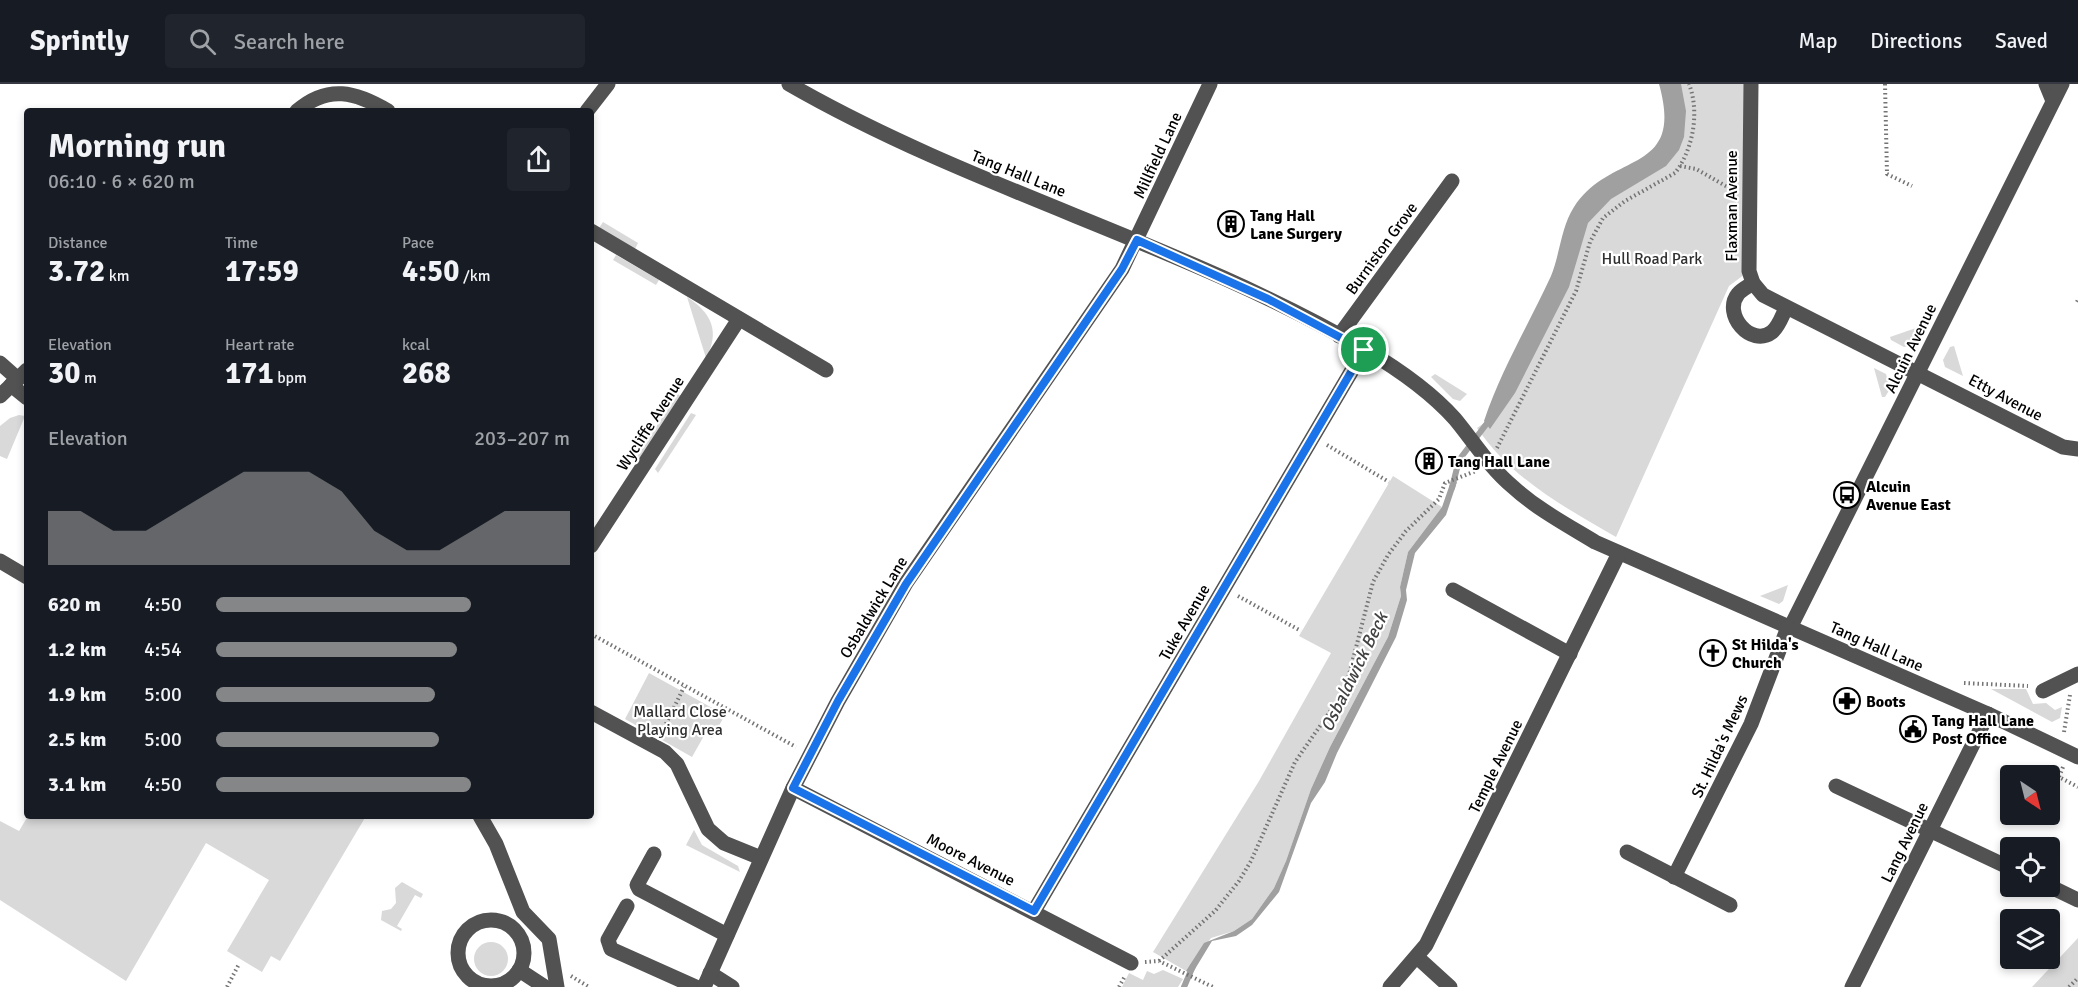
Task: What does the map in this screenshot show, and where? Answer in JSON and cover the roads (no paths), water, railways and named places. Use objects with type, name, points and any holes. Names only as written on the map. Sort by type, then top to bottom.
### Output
[{"type":"street","points":[[589,108],[608,84]]},
{"type":"street","name":"Tang Hall Lane","points":[[789,84],[932,157],[1204,269],[1364,350],[1425,390],[1512,486],[1539,508],[1595,542],[1988,714],[2078,757]]},
{"type":"street","name":"Millfield Lane","points":[[1137,240],[1210,84]]},
{"type":"street","name":"Flaxman Avenue","points":[[1751,84],[1748,196],[1749,271],[1753,283],[1763,295],[1786,308],[1918,372]]},
{"type":"street","points":[[2046,84],[2053,101]]},
{"type":"street","name":"Alcuin Avenue","points":[[1789,627],[2062,84]]},
{"type":"street","points":[[301,108],[316,97],[344,92],[356,94],[382,108]]},
{"type":"street","name":"Burniston Grove","points":[[1339,336],[1452,181]]},
{"type":"street","points":[[594,233],[826,370]]},
{"type":"street","name":"Osbaldwick Lane","points":[[707,980],[793,788],[838,701],[906,584],[1122,269],[1137,240]]},
{"type":"street","points":[[1753,283],[1738,294],[1733,307],[1736,320],[1746,332],[1758,336],[1770,334],[1777,327],[1786,308]]},
{"type":"street","name":"Wycliffe Avenue","points":[[594,541],[739,319]]},
{"type":"street","name":"Tuke Avenue","points":[[1034,911],[1364,350]]},
{"type":"street","points":[[0,363],[24,394]]},
{"type":"street","name":"Etty Avenue","points":[[1918,372],[2063,447],[2078,449]]},
{"type":"street","name":"Temple Avenue","points":[[1390,987],[1426,945],[1619,553]]},
{"type":"street","points":[[0,561],[24,575]]},
{"type":"street","points":[[1453,590],[1570,654]]},
{"type":"street","name":"St. Hilda's Mews","points":[[1674,877],[1750,724],[1789,627]]},
{"type":"street","points":[[2043,691],[2075,675]]},
{"type":"street","points":[[594,714],[665,752],[676,764],[708,829],[724,843],[761,858]]},
{"type":"street","name":"Lang Avenue","points":[[1852,987],[1988,714]]},
{"type":"street","points":[[1836,786],[2000,863]]},
{"type":"street","name":"Moore Avenue","points":[[793,788],[1131,963]]},
{"type":"street","points":[[482,819],[496,844],[523,912],[549,939],[557,987]]},
{"type":"street","points":[[1627,852],[1730,905]]},
{"type":"street","points":[[654,854],[637,885],[639,889],[727,935]]},
{"type":"street","points":[[2060,891],[2078,900]]},
{"type":"street","points":[[627,906],[608,940],[611,949],[696,987]]},
{"type":"street","points":[[482,921],[504,923],[513,929],[524,949],[519,970],[513,979],[493,987],[473,981],[459,965],[457,954],[464,934],[472,926],[482,921]]},
{"type":"street","points":[[1417,957],[1450,987]]},
{"type":"street","points":[[519,970],[545,987]]},
{"type":"street","points":[[707,980],[732,987]]},
{"type":"waterway","name":"Osbaldwick Beck","points":[[1452,488],[1459,460],[1491,418]]},
{"type":"waterway","name":"Osbaldwick Beck","points":[[1184,987],[1193,966]]},
{"type":"place","name":"Tang Hall Lane Surgery","points":[[1231,224]]},
{"type":"place","name":"Tang Hall Lane","points":[[1429,461]]},
{"type":"place","name":"Alcuin Avenue East","points":[[1847,495]]},
{"type":"place","name":"St Hilda's Church","points":[[1713,653]]},
{"type":"place","name":"Boots","points":[[1847,701]]},
{"type":"place","name":"Tang Hall Lane Post Office","points":[[1913,729]]},
{"type":"park label","name":"Hull Road Park","points":[[1652,258]]},
{"type":"park label","name":"Mallard Close Playing Area","points":[[680,720]]}]
